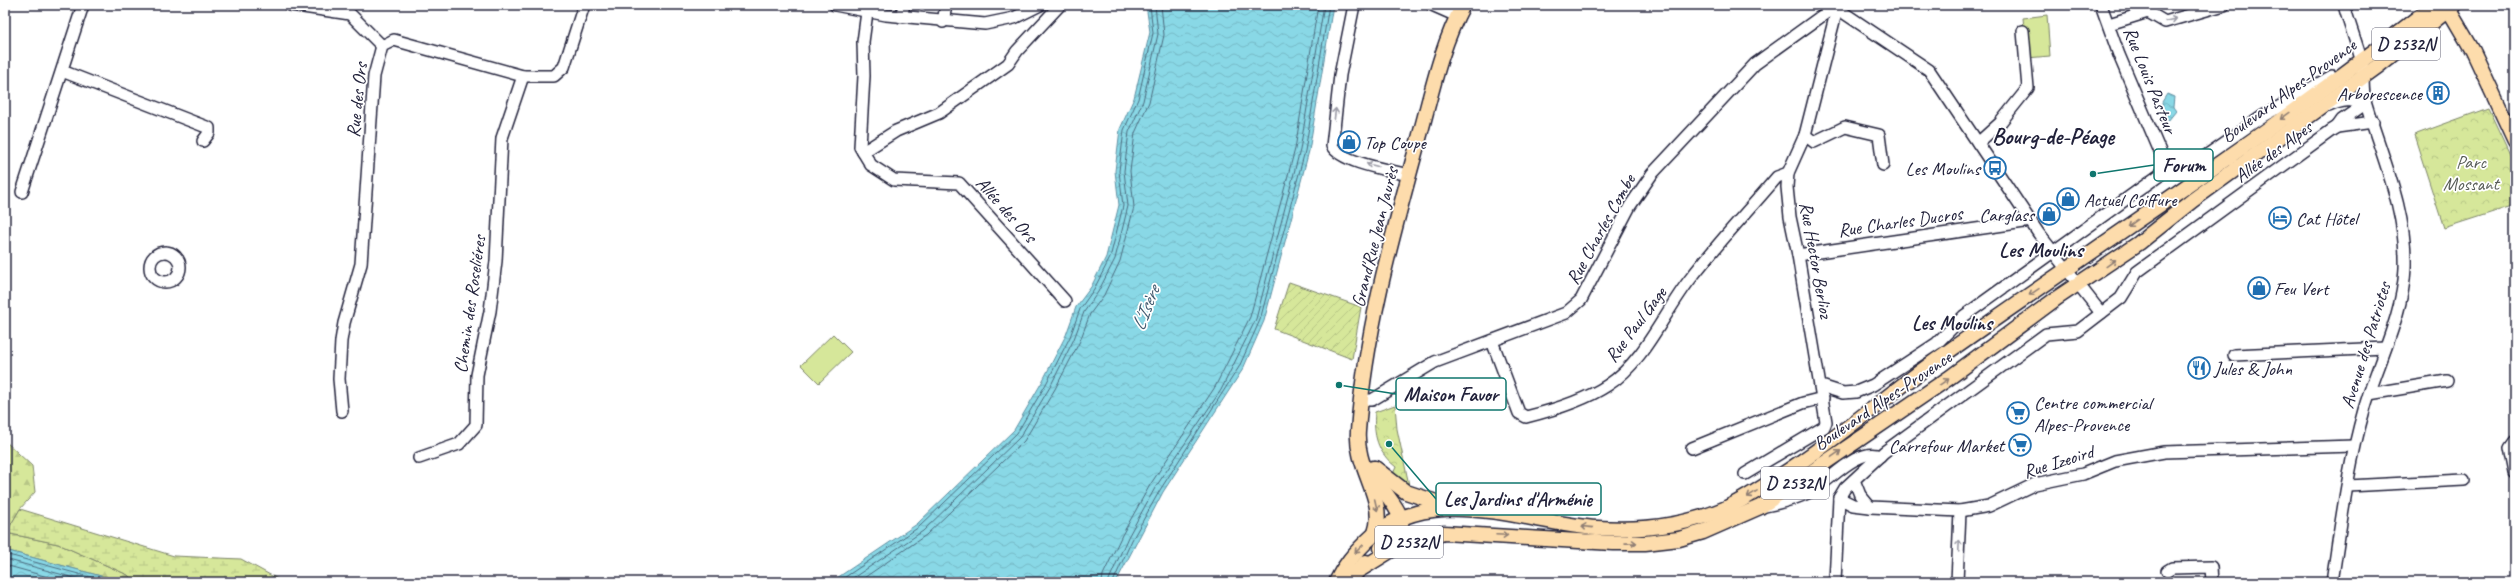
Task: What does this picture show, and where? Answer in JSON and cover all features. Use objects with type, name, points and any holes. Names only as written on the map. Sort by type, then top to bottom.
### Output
[{"type":"main road","name":"Boulevard Alpes-Provence","points":[[1401,518],[1424,511],[1458,509],[1486,511],[1567,525],[1618,529],[1653,528],[1708,516],[1734,505],[1787,472],[1861,419],[1926,367],[2067,270],[2356,64],[2434,5]]},
{"type":"main road","name":"Boulevard Alpes-Provence","points":[[1361,569],[1398,546],[1444,533],[1612,543],[1645,543],[1679,539],[1703,532],[1760,506],[1949,378],[2139,243],[2192,200],[2362,78],[2450,6]]},
{"type":"main road","points":[[2450,6],[2473,51],[2515,141]]},
{"type":"main road","name":"Grand'Rue Jean Jaurès","points":[[1360,407],[1373,317],[1444,46],[1460,11]]},
{"type":"main road","points":[[1360,407],[1366,450],[1380,484],[1399,511],[1401,518]]},
{"type":"main road","points":[[1360,407],[1357,440],[1361,466],[1378,510],[1375,533]]},
{"type":"main road","points":[[1372,465],[1406,492],[1458,509]]},
{"type":"main road","name":"D 2532N","points":[[1336,582],[1350,558],[1375,533],[1401,518]]},
{"type":"main road","name":"D 2532N","points":[[1348,582],[1361,569],[1371,554],[1396,537],[1401,518]]},
{"type":"street","points":[[22,192],[83,5]]},
{"type":"street","points":[[290,5],[350,14],[382,46]]},
{"type":"street","name":"Rue des Ors","points":[[342,411],[339,379],[341,341],[344,323],[360,264],[374,76],[382,46],[394,40],[523,76],[554,76],[564,67],[584,5]]},
{"type":"street","points":[[835,5],[901,17],[943,22],[980,24],[1000,22],[1040,5]]},
{"type":"street","points":[[901,17],[904,5]]},
{"type":"street","points":[[943,22],[946,5]]},
{"type":"street","points":[[867,12],[863,42],[864,76],[860,146],[863,152],[896,131],[939,113],[1008,64],[1016,51],[1060,5]]},
{"type":"street","points":[[1354,5],[1340,75],[1332,146],[1336,152],[1346,158],[1409,175]]},
{"type":"street","points":[[1432,5],[1460,11]]},
{"type":"street","name":"Rue Louis Pasteur","points":[[2101,5],[2119,55],[2164,161],[2164,169]]},
{"type":"street","points":[[2109,24],[2148,12],[2165,22],[2224,5]]},
{"type":"street","name":"Avenue des Patriotes","points":[[2332,582],[2354,446],[2368,394],[2385,348],[2402,293],[2405,269],[2402,223],[2373,122],[2365,104],[2362,78],[2356,64],[2352,36],[2344,5]]},
{"type":"street","points":[[1836,9],[1929,70],[2031,221],[2078,285],[2101,313]]},
{"type":"street","name":"Rue Hector Berlioz","points":[[1746,474],[1824,426],[1826,422],[1798,255],[1790,217],[1788,172],[1805,135],[1836,9]]},
{"type":"street","name":"Rue Charles Combe","points":[[1360,407],[1435,362],[1566,313],[1581,300],[1630,206],[1652,174],[1754,64],[1836,9]]},
{"type":"street","points":[[1978,143],[2000,123],[2028,88],[2023,31]]},
{"type":"street","points":[[1821,386],[1843,393],[1856,392],[1873,385],[1938,343],[1964,316],[2156,178],[2164,169],[2178,172],[2184,171],[2263,116],[2356,64]]},
{"type":"street","points":[[62,71],[209,128],[209,133],[203,141]]},
{"type":"street","name":"Chemin des Roseliéres","points":[[419,458],[459,444],[476,425],[477,375],[490,311],[496,261],[502,138],[523,76]]},
{"type":"street","points":[[2310,116],[2339,101],[2354,100],[2365,104]]},
{"type":"street","name":"Allée des Alpes","points":[[1839,498],[1845,488],[1882,454],[2046,334],[2078,331],[2121,298],[2137,272],[2337,127],[2342,120],[2365,104]]},
{"type":"street","name":"Allée des Alpes","points":[[2337,127],[2373,122]]},
{"type":"street","points":[[1805,135],[1814,142],[1845,127],[1879,135],[1883,165]]},
{"type":"street","name":"Allée des Ors","points":[[863,152],[871,165],[894,180],[959,183],[1066,302]]},
{"type":"street","name":"Rue Paul Gage","points":[[1492,341],[1519,413],[1526,418],[1558,409],[1608,386],[1624,372],[1638,356],[1691,278],[1777,177],[1788,172]]},
{"type":"street","name":"Rue Charles Ducros","points":[[1798,255],[2031,221]]},
{"type":"street","points":[[2234,355],[2385,348]]},
{"type":"street","points":[[2368,394],[2447,381]]},
{"type":"street","points":[[1692,448],[1803,403],[1823,398]]},
{"type":"street","points":[[2515,441],[2510,448],[2515,473]]},
{"type":"street","name":"Rue Izeoird","points":[[1839,498],[1853,505],[1870,507],[1960,510],[1989,506],[2036,484],[2083,474],[2116,461],[2164,452],[2354,446]]},
{"type":"street","points":[[1760,506],[1781,503],[1812,491],[1863,454],[1882,454]]},
{"type":"street","points":[[1854,480],[1860,496],[1870,507]]},
{"type":"street","points":[[2348,486],[2464,480]]},
{"type":"street","points":[[1835,582],[1839,498]]},
{"type":"street","points":[[1957,582],[1960,510]]},
{"type":"street","points":[[2167,570],[2172,568],[2211,567],[2212,582]]},
{"type":"green space","points":[[2047,15],[2050,56],[2027,58],[2023,18]]},
{"type":"green space","name":"Parc Mossant","points":[[2488,108],[2515,165],[2515,205],[2444,228],[2414,135]]},
{"type":"green space","points":[[1289,282],[1361,307],[1352,359],[1274,329]]},
{"type":"green space","points":[[833,334],[851,352],[819,383],[801,365]]},
{"type":"green space","points":[[1395,405],[1397,429],[1409,485],[1392,476],[1396,467],[1380,449],[1376,436],[1375,412]]},
{"type":"green space","points":[[5,441],[32,466],[35,492],[20,509],[6,533],[58,544],[128,575],[134,582],[123,582],[5,550]]},
{"type":"green space","points":[[20,509],[174,556],[241,559],[283,582],[134,582],[128,575],[58,544],[6,533]]},
{"type":"water","name":"L'Isère","points":[[1146,5],[1333,5],[1309,151],[1264,321],[1243,369],[1163,492],[1116,582],[831,582],[917,524],[1014,430],[1042,382],[1066,335],[1076,307],[1091,287],[1106,257],[1119,205],[1115,171],[1120,129],[1134,98],[1150,32]]},
{"type":"water","points":[[2167,94],[2174,97],[2173,107],[2176,111],[2168,121],[2164,115],[2162,102]]},
{"type":"water","points":[[5,550],[123,582],[5,582]]},
{"type":"place","name":"Arborescence","points":[[2438,93]]},
{"type":"place","name":"Top Coupe","points":[[1349,142]]},
{"type":"place","name":"Les Moulins","points":[[1995,168]]},
{"type":"place","name":"Forum","points":[[2093,174]]},
{"type":"place","name":"Actuel Coiffure","points":[[2068,199]]},
{"type":"place","name":"Carglass","points":[[2049,214]]},
{"type":"place","name":"Cat Hôtel","points":[[2280,218]]},
{"type":"place","name":"Feu Vert","points":[[2259,288]]},
{"type":"place","name":"Jules & John","points":[[2199,368]]},
{"type":"place","name":"Maison Favor","points":[[1339,385]]},
{"type":"place","name":"Centre commercial Alpes-Provence","points":[[2018,413]]},
{"type":"place","name":"Les Jardins d'Arménie","points":[[1389,444]]},
{"type":"place","name":"Carrefour Market","points":[[2020,445]]},
{"type":"district","name":"Bourg-de-Péage","points":[[2053,136]]},
{"type":"district","name":"Les Moulins","points":[[2041,250]]},
{"type":"district","name":"Les Moulins","points":[[1952,323]]}]
